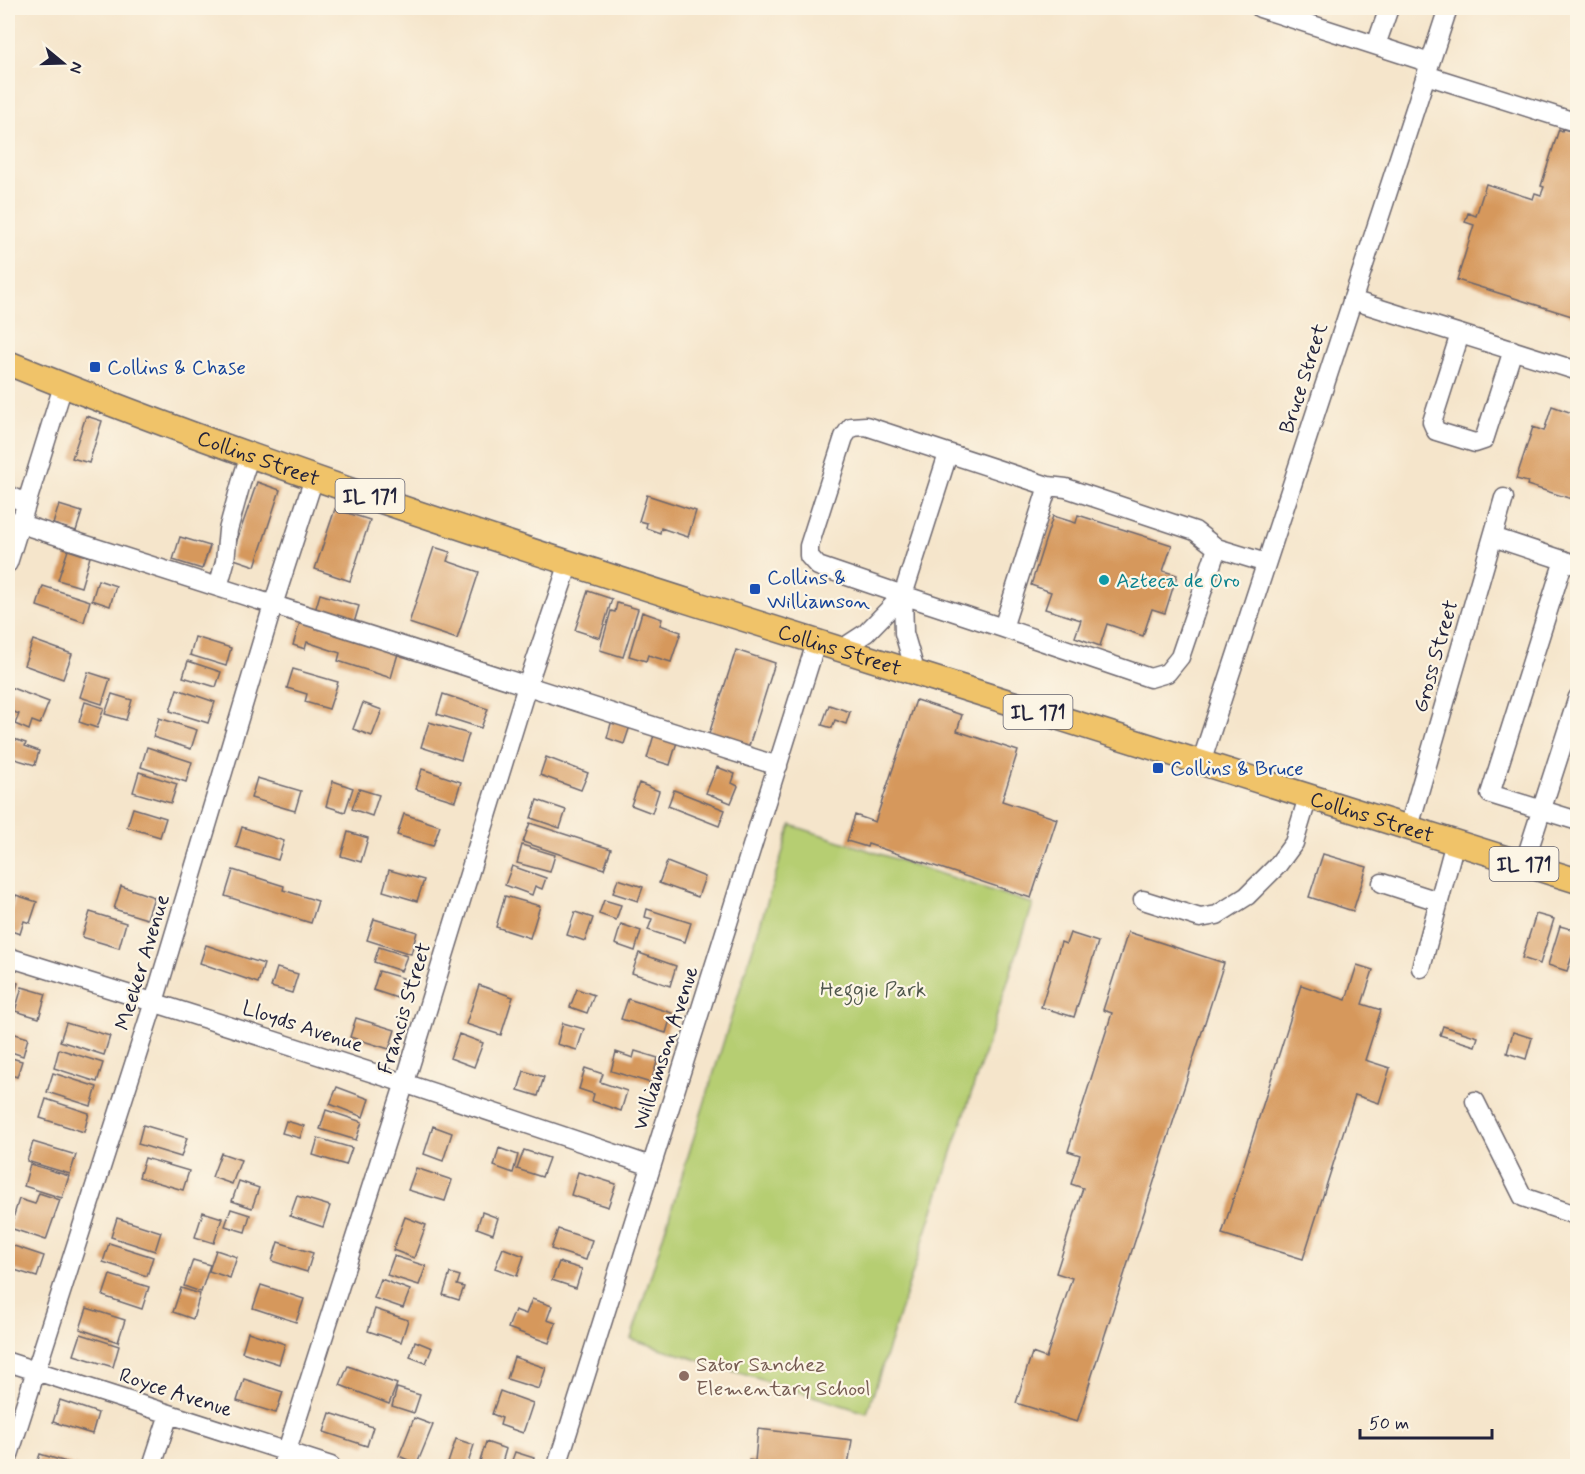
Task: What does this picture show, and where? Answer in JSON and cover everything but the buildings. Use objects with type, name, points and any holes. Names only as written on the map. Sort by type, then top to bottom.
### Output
[{"type":"main road","name":"Collins Street","points":[[8,363],[63,386],[314,478],[569,563],[916,675],[1578,881]]},
{"type":"street","points":[[1260,8],[1376,45],[1428,69],[1578,123]]},
{"type":"street","points":[[1376,45],[1389,8]]},
{"type":"street","name":"Bruce Street","points":[[1201,763],[1448,8]]},
{"type":"street","points":[[1352,300],[1578,371]]},
{"type":"street","points":[[1460,334],[1432,422],[1436,431],[1465,440],[1475,443],[1484,440],[1513,350]]},
{"type":"street","points":[[8,564],[14,522],[26,503],[63,386]]},
{"type":"street","points":[[1217,548],[1180,657],[1167,673],[1150,678],[818,566],[809,556],[809,546],[844,437],[851,427],[866,426],[1048,486],[1066,488],[1195,531],[1217,548],[1266,563]]},
{"type":"street","points":[[916,675],[904,633],[903,595],[948,454]]},
{"type":"street","points":[[218,587],[225,562],[228,530],[250,455]]},
{"type":"street","name":"Meeker Avenue","points":[[8,1458],[154,1002],[273,605],[314,478]]},
{"type":"street","points":[[1003,628],[1048,486]]},
{"type":"street","points":[[8,495],[26,503]]},
{"type":"street","name":"Gross Street","points":[[1409,827],[1504,498]]},
{"type":"street","points":[[14,522],[777,766]]},
{"type":"street","points":[[1493,537],[1571,563],[1490,794],[1578,821]]},
{"type":"street","name":"Francis Street","points":[[284,1459],[405,1082],[526,686],[569,563]]},
{"type":"street","points":[[840,650],[866,633],[903,595]]},
{"type":"street","name":"Williamson Avenue","points":[[557,1467],[816,643]]},
{"type":"street","points":[[1524,864],[1578,697]]},
{"type":"street","points":[[1143,900],[1200,918],[1217,915],[1247,896],[1277,867],[1294,843],[1308,797]]},
{"type":"street","points":[[1421,968],[1455,842]]},
{"type":"street","points":[[1382,883],[1438,901]]},
{"type":"street","name":"Lloyds Avenue","points":[[8,957],[405,1082],[651,1166]]},
{"type":"street","points":[[1475,1101],[1523,1197],[1578,1216]]},
{"type":"street","name":"Royce Avenue","points":[[8,1362],[169,1414],[284,1459],[331,1467]]},
{"type":"street","points":[[152,1467],[169,1414]]},
{"type":"green space","name":"Heggie Park","points":[[791,825],[1033,904],[867,1413],[631,1339]]},
{"type":"place","name":"Collins & Chase","points":[[95,367]]},
{"type":"place","name":"Azteca de Oro","points":[[1104,580]]},
{"type":"place","name":"Collins & Williamson","points":[[755,589]]},
{"type":"place","name":"Collins & Bruce","points":[[1158,768]]},
{"type":"place","name":"Sator Sanchez Elementary School","points":[[684,1376]]}]
